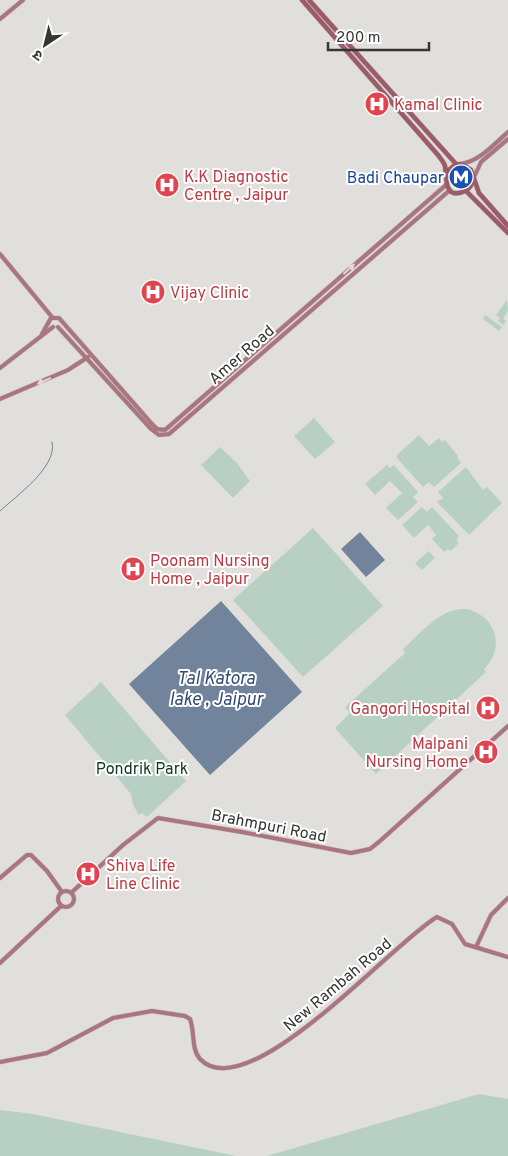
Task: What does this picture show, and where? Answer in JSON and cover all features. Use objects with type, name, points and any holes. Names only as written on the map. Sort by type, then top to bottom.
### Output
[{"type":"main road","points":[[302,0],[438,155],[445,166],[444,174],[448,188],[458,193],[466,191],[472,186],[473,178]]},
{"type":"main road","points":[[309,0],[458,164],[470,170],[479,193],[508,226]]},
{"type":"main road","points":[[444,174],[458,164]]},
{"type":"main road","points":[[466,191],[508,233]]},
{"type":"street","points":[[0,19],[23,0]]},
{"type":"street","points":[[458,164],[469,163],[477,158],[508,132]]},
{"type":"street","points":[[473,178],[481,162],[508,139]]},
{"type":"street","name":"Amer Road","points":[[60,321],[157,429],[165,430],[448,188]]},
{"type":"street","name":"Amer Road","points":[[53,326],[156,433],[169,434],[448,188]]},
{"type":"street","points":[[0,254],[52,317],[53,326]]},
{"type":"street","points":[[0,368],[60,321],[57,317],[52,317]]},
{"type":"street","points":[[0,399],[68,370],[91,355]]},
{"type":"street","name":"Brahmpuri Road","points":[[0,963],[61,906],[67,908],[73,904],[74,898],[71,893],[123,845],[158,818],[351,853],[363,852],[380,841],[508,726]]},
{"type":"street","points":[[0,878],[27,855],[31,855],[48,872],[62,892],[71,893]]},
{"type":"street","points":[[61,906],[58,899],[62,892]]},
{"type":"street","points":[[476,947],[491,915],[508,898]]},
{"type":"street","name":"New Rambah Road","points":[[0,1062],[47,1053],[113,1018],[152,1011],[185,1016],[190,1019],[195,1052],[203,1062],[217,1068],[238,1066],[269,1053],[302,1032],[370,971],[437,918],[449,922],[462,941],[508,956]]},
{"type":"green space","points":[[507,300],[508,311],[503,319],[506,321],[503,325],[498,321],[500,318],[496,315]]},
{"type":"green space","points":[[485,315],[502,327],[499,331],[483,319]]},
{"type":"green space","points":[[314,418],[335,442],[315,459],[294,436]]},
{"type":"green space","points":[[419,435],[429,446],[439,438],[442,442],[445,440],[458,456],[461,463],[434,487],[429,482],[423,487],[397,458],[397,455]]},
{"type":"green space","points":[[220,447],[237,463],[250,481],[233,498],[201,465]]},
{"type":"green space","points":[[387,465],[390,468],[394,465],[418,492],[413,497],[418,502],[398,520],[386,508],[402,493],[390,481],[375,495],[365,484]]},
{"type":"green space","points":[[466,467],[483,490],[487,487],[502,503],[469,535],[437,502],[443,498],[438,492]]},
{"type":"green space","points":[[422,507],[427,512],[432,507],[459,536],[457,539],[458,544],[451,551],[448,549],[444,552],[432,539],[436,535],[428,525],[414,538],[402,525]]},
{"type":"green space","points":[[313,528],[383,606],[303,677],[233,600]]},
{"type":"green space","points":[[429,551],[435,558],[422,570],[415,563]]},
{"type":"green space","points":[[466,609],[476,612],[485,618],[491,625],[494,633],[496,642],[495,652],[491,661],[484,669],[486,672],[376,774],[335,728],[350,713],[345,707],[405,653],[403,649],[431,623],[448,612]]},
{"type":"green space","name":"Pondrik Park","points":[[101,682],[186,781],[147,817],[142,813],[139,815],[133,805],[131,794],[65,715]]},
{"type":"green space","points":[[479,1094],[508,1099],[508,1156],[267,1156]]},
{"type":"green space","points":[[0,1110],[33,1114],[236,1156],[0,1156]]},
{"type":"water","points":[[360,532],[385,560],[366,577],[341,549]]},
{"type":"water","name":"Tal Katora lake , Jaipur","points":[[221,601],[302,692],[210,775],[129,684]]},
{"type":"waterway","points":[[0,511],[42,471],[49,461],[52,452],[52,442]]},
{"type":"place","name":"Kamal Clinic","points":[[377,104]]},
{"type":"place","name":"Badi Chaupar","points":[[461,177]]},
{"type":"place","name":"K.K Diagnostic Centre , Jaipur","points":[[167,185]]},
{"type":"place","name":"Vijay Clinic","points":[[153,292]]},
{"type":"place","name":"Poonam Nursing Home , Jaipur","points":[[133,569]]},
{"type":"place","name":"Gangori Hospital","points":[[488,708]]},
{"type":"place","name":"Malpani Nursing Home","points":[[486,752]]},
{"type":"place","name":"Shiva Life Line Clinic","points":[[88,874]]}]
